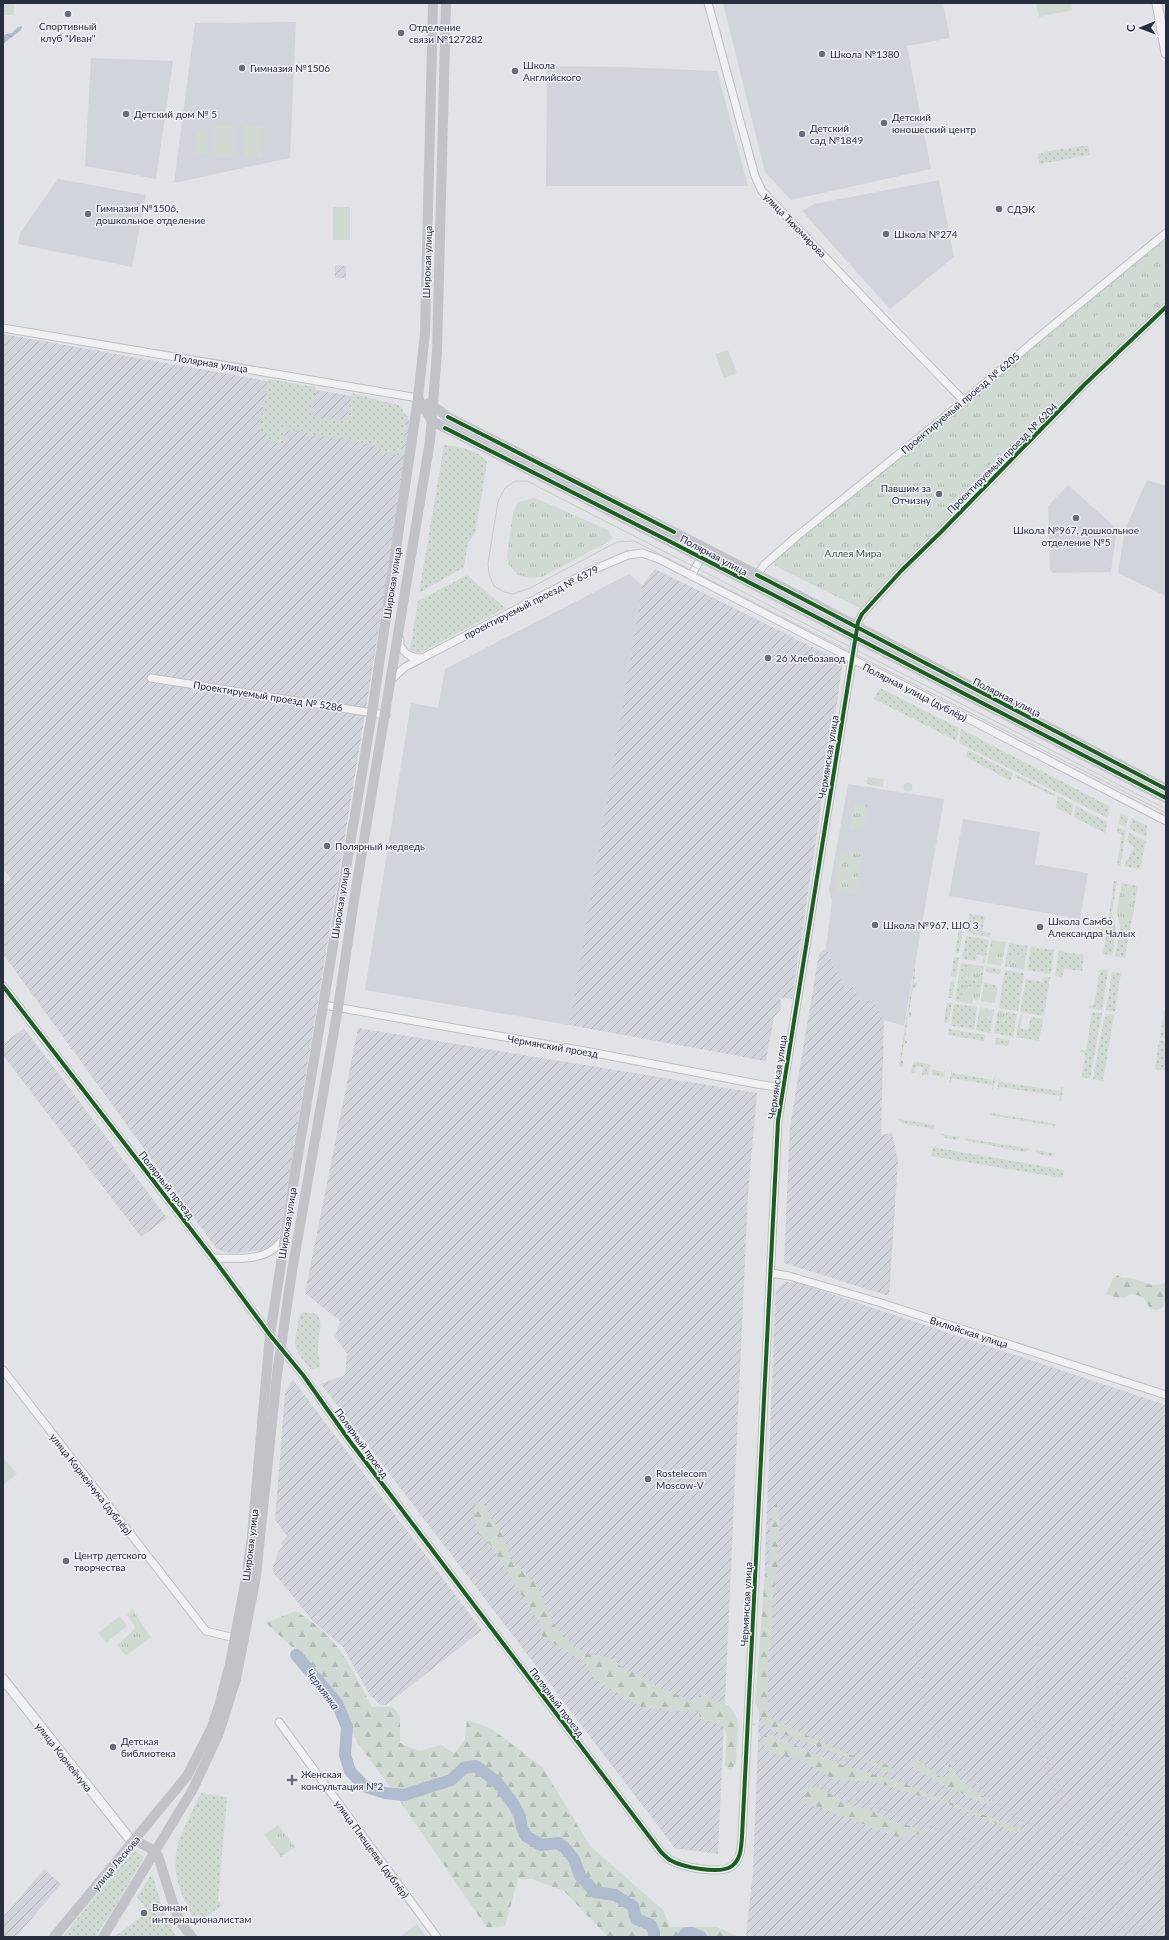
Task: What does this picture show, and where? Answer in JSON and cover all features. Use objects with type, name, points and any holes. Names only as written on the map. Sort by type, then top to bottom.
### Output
[{"type":"main road","name":"Широкая улица","points":[[177,1790],[187,1776],[211,1729],[227,1677],[247,1573],[252,1536],[270,1335],[284,1239],[372,713],[418,398],[425,332],[433,7]]},
{"type":"main road","name":"Широкая улица","points":[[155,1852],[193,1789],[206,1762],[227,1709],[236,1678],[251,1604],[261,1538],[276,1374],[401,627],[430,441],[437,352],[446,7]]},
{"type":"main road","name":"Полярная улица","points":[[418,398],[433,405],[448,417],[857,626],[1166,788]]},
{"type":"main road","points":[[418,398],[432,421]]},
{"type":"main road","name":"Полярная улица","points":[[432,421],[1166,798]]},
{"type":"main road","points":[[316,1050],[324,1042],[326,1042],[329,1044],[330,1050]]},
{"type":"main road","points":[[284,1239],[288,1245],[291,1246],[297,1242]]},
{"type":"main road","name":"улица Лескова","points":[[54,1937],[131,1839],[177,1790]]},
{"type":"main road","points":[[131,1839],[155,1852],[165,1876],[171,1900],[188,1935]]},
{"type":"main road","points":[[103,1937],[155,1852]]},
{"type":"street","name":"улица Тихомирова","points":[[708,3],[755,176],[762,191],[964,401]]},
{"type":"street","points":[[1156,3],[1166,53]]},
{"type":"street","points":[[433,7],[435,15],[440,17],[444,16],[446,7]]},
{"type":"street","points":[[432,50],[434,45],[439,43],[443,45],[445,50]]},
{"type":"street","name":"Проектируемый проезд № 6205","points":[[757,575],[764,565],[796,537],[964,401],[1166,233]]},
{"type":"street","name":"Проектируемый проезд № 6204","points":[[857,626],[862,614],[902,570],[1084,385],[1166,307]]},
{"type":"street","name":"Полярная улица","points":[[3,328],[418,398]]},
{"type":"street","name":"Полярная улица (дублёр)","points":[[642,553],[692,576],[851,660],[1166,821]]},
{"type":"street","name":"проектируемый проезд № 6379","points":[[392,679],[405,667],[588,572],[628,555],[642,553]]},
{"type":"street","points":[[692,576],[701,558]]},
{"type":"street","name":"Чермянская улица","points":[[731,1866],[740,1855],[742,1837],[778,1121],[782,1088],[857,626]]},
{"type":"street","points":[[401,627],[400,646],[413,658],[422,658]]},
{"type":"street","name":"Проектируемый проезд № 5286","points":[[151,678],[386,715]]},
{"type":"street","name":"Полярный проезд","points":[[3,986],[213,1258],[660,1852],[670,1860],[689,1867],[721,1869],[731,1866]]},
{"type":"street","name":"Чермянский проезд","points":[[324,1005],[782,1088]]},
{"type":"street","points":[[213,1258],[237,1258],[264,1254],[272,1250],[284,1239]]},
{"type":"street","name":"Вилюйская улица","points":[[771,1273],[789,1276],[878,1302],[1166,1395]]},
{"type":"street","name":"улица Корнейчука (дублёр)","points":[[3,1370],[206,1631],[235,1638]]},
{"type":"street","name":"улица Корнейчука","points":[[3,1679],[131,1839]]},
{"type":"street","name":"улица Плещеева (дублёр)","points":[[279,1722],[437,1937]]},
{"type":"shaded area","points":[[723,3],[943,3],[950,38],[907,46],[931,169],[791,200],[765,172]]},
{"type":"shaded area","name":"Гимназия №1506","points":[[296,22],[290,158],[174,183],[195,23]]},
{"type":"shaded area","name":"Детский дом № 5","points":[[91,58],[173,61],[156,179],[85,166]]},
{"type":"shaded area","points":[[547,66],[623,67],[717,71],[748,186],[546,186]]},
{"type":"shaded area","name":"Гимназия №1506, дошкольное отделение","points":[[58,179],[146,195],[132,267],[18,244],[20,233]]},
{"type":"shaded area","name":"Школа №274","points":[[939,180],[954,257],[890,309],[802,211],[814,204]]},
{"type":"shaded area","points":[[335,265],[346,266],[346,278],[335,278]]},
{"type":"shaded area","points":[[3,334],[396,404],[408,417],[410,430],[399,506],[280,1233],[276,1241],[271,1246],[262,1250],[235,1253],[224,1252],[216,1248],[3,954],[3,886],[11,879],[3,869]]},
{"type":"shaded area","name":"Школа №967, дошкольное отделение №5","points":[[1147,480],[1166,486],[1166,596],[1118,573],[1125,530]]},
{"type":"shaded area","name":"Школа №967, дошкольное отделение №5","points":[[1068,485],[1117,529],[1111,572],[1053,573],[1050,570],[1048,506]]},
{"type":"shaded area","points":[[655,569],[843,662],[792,999],[779,998],[781,1001],[781,1009],[774,1017],[766,1061],[569,1025],[642,585]]},
{"type":"shaded area","points":[[629,574],[642,585],[569,1025],[365,990],[411,703],[438,708],[445,669]]},
{"type":"shaded area","name":"Школа №967, ШО 3","points":[[848,784],[944,799],[904,1026],[884,1020],[873,1001],[860,1000],[853,987],[844,986],[826,948],[832,901],[829,890]]},
{"type":"shaded area","points":[[963,819],[1040,832],[1035,864],[1088,873],[1080,919],[949,896]]},
{"type":"shaded area","points":[[826,948],[844,986],[853,987],[860,1000],[873,1001],[884,1020],[881,1135],[892,1133],[898,1161],[889,1296],[784,1263],[790,1126],[819,954]]},
{"type":"shaded area","points":[[24,1028],[167,1218],[141,1237],[3,1055],[3,1044]]},
{"type":"shaded area","points":[[358,1028],[757,1093],[748,1194],[718,1854],[675,1848],[321,1384],[345,1375],[347,1354],[335,1337],[340,1321],[305,1293]]},
{"type":"shaded area","points":[[785,1282],[795,1282],[1166,1405],[1166,1937],[746,1937],[753,1872],[775,1302],[776,1290]]},
{"type":"shaded area","points":[[293,1380],[482,1630],[386,1705],[381,1705],[370,1695],[343,1647],[313,1621],[272,1571],[278,1552],[283,1546],[281,1543],[287,1536],[275,1520],[285,1394],[289,1384]]},
{"type":"shaded area","points":[[44,1869],[61,1884],[16,1937],[4,1937],[3,1917]]},
{"type":"shaded area","points":[[417,1924],[426,1937],[400,1937]]},
{"type":"green space","points":[[3,3],[14,3],[14,15],[3,15]]},
{"type":"green space","points":[[1036,3],[1071,3],[1072,10],[1039,17]]},
{"type":"green space","points":[[215,125],[233,125],[233,157],[215,157]]},
{"type":"green space","points":[[245,126],[263,127],[262,158],[244,158]]},
{"type":"green space","points":[[196,130],[208,130],[208,154],[196,154]]},
{"type":"green space","points":[[1088,145],[1090,155],[1039,164],[1038,153]]},
{"type":"green space","points":[[333,207],[350,207],[350,240],[333,240]]},
{"type":"green space","name":"Аллея Мира","points":[[1166,238],[1166,300],[862,609],[775,566],[773,561],[777,557]]},
{"type":"green space","points":[[1103,310],[1107,315],[1093,327],[1088,322]]},
{"type":"green space","points":[[728,350],[737,373],[724,378],[715,354]]},
{"type":"green space","points":[[268,379],[316,387],[311,415],[347,421],[352,393],[400,406],[405,417],[405,430],[400,456],[381,452],[381,446],[285,429],[283,444],[268,440],[263,431],[259,430]]},
{"type":"green space","points":[[444,445],[473,451],[487,462],[475,533],[468,543],[464,567],[419,593]]},
{"type":"green space","points":[[535,498],[608,530],[612,538],[608,542],[542,577],[529,578],[518,575],[509,565],[507,556],[513,513],[518,502]]},
{"type":"green space","points":[[467,575],[505,608],[420,653],[414,653],[410,649],[418,601]]},
{"type":"green space","points":[[880,688],[959,728],[956,741],[874,699]]},
{"type":"green space","points":[[961,729],[1109,806],[1108,818],[959,743]]},
{"type":"green space","points":[[968,750],[1013,773],[1011,781],[966,757]]},
{"type":"green space","points":[[1016,774],[1055,794],[1054,796],[1015,777]]},
{"type":"green space","points":[[868,777],[884,779],[883,787],[866,784]]},
{"type":"green space","points":[[908,782],[913,787],[908,792],[903,787]]},
{"type":"green space","points":[[1058,796],[1073,804],[1071,815],[1056,808]]},
{"type":"green space","points":[[855,803],[867,805],[863,832],[850,829]]},
{"type":"green space","points":[[1076,806],[1107,822],[1105,833],[1074,817]]},
{"type":"green space","points":[[1120,813],[1128,817],[1126,827],[1119,824]]},
{"type":"green space","points":[[1132,818],[1147,826],[1146,837],[1130,829]]},
{"type":"green space","points":[[1118,827],[1126,831],[1120,866],[1117,865],[1122,834],[1117,832]]},
{"type":"green space","points":[[1129,833],[1146,841],[1140,869],[1124,866],[1134,847],[1127,842]]},
{"type":"green space","points":[[841,851],[862,854],[856,894],[835,890]]},
{"type":"green space","points":[[1114,881],[1117,881],[1112,913],[1116,928],[1115,934],[1101,931],[1102,928],[1107,929]]},
{"type":"green space","points":[[1122,883],[1138,886],[1129,935],[1120,934],[1120,926],[1130,918],[1133,893],[1129,886],[1121,887]]},
{"type":"green space","points":[[1126,886],[1132,889],[1133,893],[1131,899],[1134,907],[1130,918],[1120,926],[1117,912],[1121,887]]},
{"type":"green space","points":[[969,914],[985,916],[982,931],[990,933],[989,937],[967,933]]},
{"type":"green space","points":[[959,930],[963,931],[959,953],[955,952]]},
{"type":"green space","points":[[1106,935],[1115,936],[1112,955],[1103,954]]},
{"type":"green space","points":[[966,936],[989,940],[985,963],[982,962],[984,956],[977,954],[976,961],[962,959]]},
{"type":"green space","points":[[1119,937],[1128,939],[1125,958],[1115,956]]},
{"type":"green space","points":[[991,940],[1006,942],[1001,966],[987,963]]},
{"type":"green space","points":[[1009,943],[1028,946],[1026,957],[1013,953],[1010,967],[1005,966]]},
{"type":"green space","points":[[1031,947],[1054,950],[1051,974],[1027,970]]},
{"type":"green space","points":[[1059,951],[1084,955],[1082,971],[1064,969],[1062,978],[1055,976]]},
{"type":"green space","points":[[1012,953],[1026,957],[1024,970],[1010,967]]},
{"type":"green space","points":[[954,957],[959,958],[956,977],[951,976]]},
{"type":"green space","points":[[916,959],[914,983],[917,983],[916,988],[913,988],[909,1012],[912,1012],[911,1017],[908,1016],[905,1040],[907,1041],[907,1044],[904,1044],[901,1060],[903,1061],[903,1067],[899,1066]]},
{"type":"green space","points":[[961,963],[968,964],[966,979],[979,981],[981,966],[984,967],[980,994],[964,985],[961,1002],[955,1001]]},
{"type":"green space","points":[[968,964],[981,966],[979,981],[966,978]]},
{"type":"green space","points":[[987,967],[1001,969],[1000,974],[986,972]]},
{"type":"green space","points":[[1100,969],[1108,971],[1102,1010],[1088,1008],[1089,1005],[1094,1006]]},
{"type":"green space","points":[[1005,970],[1024,973],[1018,1011],[999,1008]]},
{"type":"green space","points":[[1112,972],[1121,973],[1115,1012],[1106,1010]]},
{"type":"green space","points":[[1044,977],[1050,977],[1044,1016],[1020,1012],[1026,979],[1043,982]]},
{"type":"green space","points":[[951,981],[955,982],[952,998],[948,998]]},
{"type":"green space","points":[[984,983],[998,986],[997,990],[983,988]]},
{"type":"green space","points":[[963,985],[978,987],[977,993],[980,994],[979,1000],[973,999],[972,1004],[961,1002]]},
{"type":"green space","points":[[983,988],[997,990],[995,1003],[981,1001]]},
{"type":"green space","points":[[947,1003],[952,1003],[948,1023],[944,1023]]},
{"type":"green space","points":[[954,1004],[977,1007],[974,1029],[951,1026]]},
{"type":"green space","points":[[980,1007],[983,1008],[982,1017],[990,1019],[991,1009],[994,1010],[990,1033],[976,1030]]},
{"type":"green space","points":[[984,1008],[988,1008],[990,1009],[990,1017],[984,1018],[981,1015],[981,1011]]},
{"type":"green space","points":[[1164,1010],[1166,1010],[1166,1039],[1160,1038]]},
{"type":"green space","points":[[999,1011],[1003,1011],[1005,1012],[1005,1020],[999,1021],[996,1018],[996,1014]]},
{"type":"green space","points":[[1006,1012],[1017,1014],[1013,1037],[994,1033],[996,1020],[1005,1021]]},
{"type":"green space","points":[[1092,1012],[1102,1013],[1090,1079],[1082,1077],[1085,1053],[1080,1052],[1081,1050],[1086,1051]]},
{"type":"green space","points":[[1105,1014],[1114,1015],[1103,1081],[1093,1079]]},
{"type":"green space","points":[[1020,1015],[1022,1015],[1020,1028],[1028,1029],[1031,1017],[1043,1019],[1039,1041],[1016,1037]]},
{"type":"green space","points":[[949,1029],[985,1035],[984,1041],[948,1035]]},
{"type":"green space","points":[[996,1038],[1009,1040],[1008,1046],[995,1044]]},
{"type":"green space","points":[[1159,1040],[1166,1041],[1166,1071],[1155,1069]]},
{"type":"green space","points":[[913,1062],[930,1064],[928,1075],[922,1075],[923,1067],[916,1067],[915,1073],[911,1073]]},
{"type":"green space","points":[[945,1068],[944,1081],[944,1077],[932,1075],[932,1070],[944,1072]]},
{"type":"green space","points":[[952,1069],[952,1073],[993,1080],[996,1075],[993,1090],[992,1085],[952,1078],[951,1083],[949,1083]]},
{"type":"green space","points":[[999,1078],[1000,1082],[1060,1091],[1061,1087],[1063,1087],[1061,1101],[1059,1101],[1059,1096],[1000,1087],[997,1091]]},
{"type":"green space","points":[[990,1113],[1056,1124],[1055,1126],[990,1115]]},
{"type":"green space","points":[[898,1119],[934,1125],[933,1129],[902,1123]]},
{"type":"green space","points":[[941,1134],[961,1137],[957,1140],[945,1138]]},
{"type":"green space","points":[[965,1138],[1030,1149],[1025,1152],[968,1141],[965,1140]]},
{"type":"green space","points":[[933,1147],[1064,1170],[1063,1178],[931,1156]]},
{"type":"green space","points":[[1035,1150],[1056,1154],[1050,1156],[1037,1154]]},
{"type":"green space","points":[[1118,1275],[1123,1278],[1131,1278],[1151,1285],[1166,1283],[1166,1297],[1163,1307],[1157,1310],[1150,1309],[1147,1302],[1143,1298],[1130,1294],[1118,1298],[1106,1294],[1113,1279]]},
{"type":"green space","points":[[305,1312],[317,1314],[320,1322],[318,1348],[320,1367],[312,1370],[300,1355],[295,1345],[300,1314]]},
{"type":"green space","points":[[3,1457],[17,1474],[3,1485]]},
{"type":"green space","points":[[483,1501],[490,1517],[503,1536],[511,1559],[536,1584],[554,1625],[572,1645],[585,1653],[608,1657],[627,1671],[635,1673],[656,1686],[690,1700],[697,1699],[704,1691],[708,1696],[727,1705],[731,1709],[738,1722],[736,1763],[730,1771],[725,1766],[727,1734],[722,1725],[700,1719],[699,1712],[671,1711],[665,1708],[645,1709],[594,1679],[585,1662],[543,1637],[541,1634],[541,1621],[533,1613],[490,1544],[477,1533],[474,1509],[476,1503]]},
{"type":"green space","points":[[777,1504],[778,1519],[780,1519],[777,1558],[778,1565],[773,1592],[771,1638],[768,1658],[768,1717],[829,1746],[867,1761],[887,1765],[892,1769],[892,1773],[886,1772],[858,1758],[844,1756],[766,1727],[755,1703],[764,1586],[770,1559],[770,1526],[774,1505]]},
{"type":"green space","points":[[132,1609],[151,1637],[126,1656],[117,1645],[136,1628],[127,1615]]},
{"type":"green space","points":[[295,1611],[310,1620],[332,1641],[349,1665],[372,1707],[393,1707],[400,1716],[400,1743],[419,1751],[440,1745],[455,1753],[465,1739],[467,1720],[492,1729],[543,1768],[590,1846],[663,1910],[670,1927],[717,1927],[739,1937],[608,1937],[564,1891],[532,1879],[518,1879],[505,1926],[487,1928],[391,1788],[357,1742],[337,1698],[303,1657],[266,1623]]},
{"type":"green space","points":[[120,1616],[127,1626],[106,1643],[98,1633]]},
{"type":"green space","points":[[771,1735],[839,1764],[903,1783],[927,1794],[1016,1827],[1025,1832],[1012,1832],[997,1824],[939,1800],[932,1800],[876,1782],[833,1779],[801,1760],[774,1754],[768,1751],[762,1742],[765,1736]]},
{"type":"green space","points":[[917,1759],[940,1777],[949,1778],[949,1763],[958,1778],[990,1802],[989,1805],[938,1782],[909,1764]]},
{"type":"green space","points":[[807,1786],[823,1790],[853,1806],[876,1812],[891,1821],[917,1828],[922,1833],[900,1838],[819,1807],[803,1803]]},
{"type":"green space","points":[[201,1793],[227,1797],[218,1900],[222,1906],[196,1923],[179,1886],[176,1871],[176,1857],[178,1844],[183,1829]]},
{"type":"green space","points":[[278,1825],[295,1847],[281,1857],[264,1835]]},
{"type":"green space","points":[[134,1850],[143,1856],[143,1859],[115,1907],[95,1937],[62,1937]]},
{"type":"green space","points":[[152,1874],[162,1907],[176,1937],[114,1937],[149,1911],[137,1897]]},
{"type":"green space","points":[[416,1929],[422,1937],[408,1937],[407,1935]]},
{"type":"water","points":[[22,26],[21,30],[3,44],[3,35],[12,33],[18,27]]},
{"type":"waterway","name":"Чермянка","points":[[296,1655],[337,1703],[347,1727],[345,1755],[350,1771],[364,1786],[385,1793],[404,1795],[451,1780],[464,1768],[475,1766],[497,1782],[514,1805],[520,1817],[522,1828],[526,1836],[541,1845],[558,1843],[565,1848],[574,1859],[580,1876],[595,1892],[615,1895],[633,1906],[636,1919],[651,1925],[654,1932],[654,1937]]},
{"type":"waterway","name":"Чермянка","points":[[683,1937],[686,1933],[692,1933],[701,1937]]},
{"type":"tram line","points":[[1166,809],[527,481],[516,481],[505,488],[498,501],[488,563],[489,574],[494,586],[504,592],[513,594],[530,588],[617,542],[634,541],[1166,813]]},
{"type":"railway","points":[[1124,1685],[1144,1528]]},
{"type":"railway","points":[[913,1559],[916,1646],[922,1690],[936,1731],[950,1753],[982,1789],[1008,1811],[1027,1823],[1044,1831],[1113,1859],[1166,1897]]},
{"type":"railway","points":[[1038,1632],[1038,1697],[1043,1741],[1049,1762],[1057,1782],[1074,1810],[1096,1835],[1128,1865]]},
{"type":"railway","points":[[1120,1677],[1108,1760],[1108,1792],[1111,1803],[1122,1826],[1166,1887]]},
{"type":"railway","points":[[1035,1714],[1037,1738],[1043,1761],[1052,1783],[1064,1804]]},
{"type":"railway","points":[[747,1722],[760,1727]]},
{"type":"railway","points":[[817,1785],[1019,1859],[1082,1885],[1115,1906],[1155,1937]]},
{"type":"railway","points":[[974,1884],[1051,1910],[1114,1925],[1141,1937]]},
{"type":"cycle path","points":[[3,986],[213,1258],[270,1335],[303,1375],[349,1440],[661,1852],[676,1863],[701,1869],[719,1870],[732,1866],[739,1857],[742,1837],[778,1121],[858,622],[862,614],[902,570],[1084,385],[1166,307]]},
{"type":"cycle path","points":[[448,417],[674,532]]},
{"type":"cycle path","points":[[445,428],[669,541],[1166,798]]},
{"type":"cycle path","points":[[757,575],[1166,789]]},
{"type":"place","name":"Спортивный клуб \"Иван\"","points":[[68,14]]},
{"type":"place","name":"Отделение связи №127282","points":[[401,33]]},
{"type":"place","name":"Школа №1380","points":[[822,54]]},
{"type":"place","name":"Гимназия №1506","points":[[242,68]]},
{"type":"place","name":"Школа Английского","points":[[515,71]]},
{"type":"place","name":"Детский дом № 5","points":[[126,114]]},
{"type":"place","name":"Детский юношеский центр","points":[[884,123]]},
{"type":"place","name":"Детский сад №1849","points":[[802,134]]},
{"type":"place","name":"СДЭК","points":[[999,209]]},
{"type":"place","name":"Гимназия №1506, дошкольное отделение","points":[[88,214]]},
{"type":"place","name":"Школа №274","points":[[886,234]]},
{"type":"place","name":"Павшим за Отчизну","points":[[939,494]]},
{"type":"place","name":"Школа №967, дошкольное отделение №5","points":[[1076,518]]},
{"type":"place","name":"26 Хлебозавод","points":[[768,658]]},
{"type":"place","name":"Полярный медведь","points":[[327,846]]},
{"type":"place","name":"Школа №967, ШО 3","points":[[875,925]]},
{"type":"place","name":"Школа Самбо Александра Чалых","points":[[1040,927]]},
{"type":"place","name":"Rostelecom Moscow-V","points":[[648,1479]]},
{"type":"place","name":"Центр детского творчества","points":[[66,1561]]},
{"type":"place","name":"Детская библиотека","points":[[113,1747]]},
{"type":"place","name":"Женская консультация №2","points":[[292,1780]]},
{"type":"place","name":"Воинам интернационалистам","points":[[144,1913]]}]
